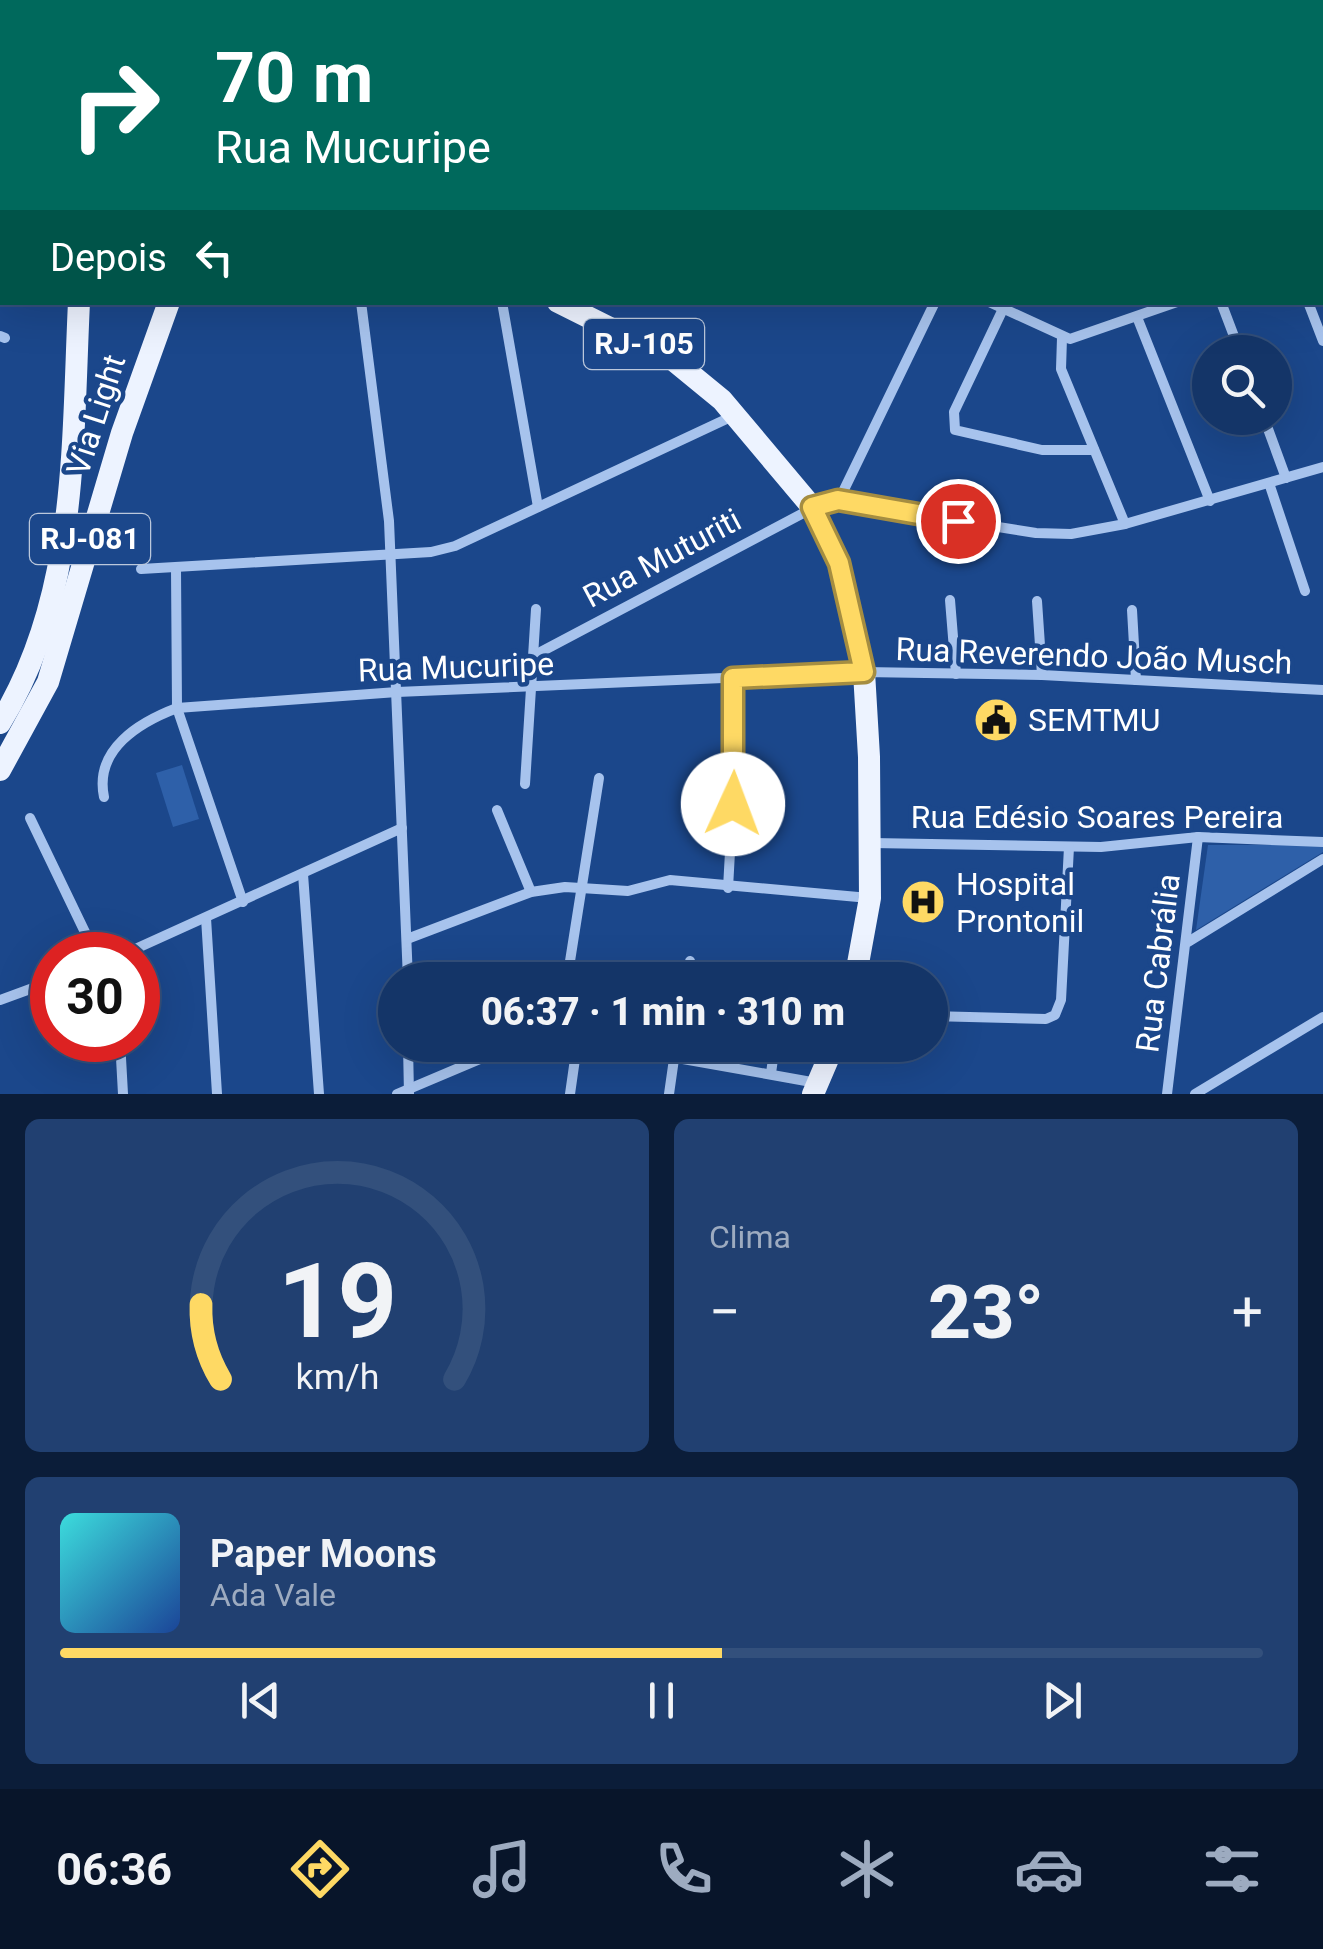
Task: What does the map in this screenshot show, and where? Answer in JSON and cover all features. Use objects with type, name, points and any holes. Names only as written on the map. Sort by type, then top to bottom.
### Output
[{"type":"main road","name":"Via Light","points":[[0,723],[36,648],[60,564],[71,480],[80,305]]},
{"type":"main road","name":"Via Light","points":[[0,770],[48,682],[122,433],[168,305]]},
{"type":"main road","name":"RJ-105","points":[[564,305],[672,359],[736,414],[812,507],[839,563],[864,672],[872,843],[870,898],[858,962]]},
{"type":"main road","points":[[816,1088],[827,1062]]},
{"type":"street","points":[[361,305],[382,447],[391,557],[407,962]]},
{"type":"street","points":[[503,305],[538,507]]},
{"type":"street","points":[[934,305],[838,500],[1036,533],[1071,534],[1125,524],[1323,468]]},
{"type":"street","points":[[995,305],[1062,338],[1170,305]]},
{"type":"street","points":[[1222,305],[1234,335]]},
{"type":"street","points":[[1309,305],[1323,342]]},
{"type":"street","points":[[1003,309],[954,412],[955,430],[1042,450],[1094,450]]},
{"type":"street","points":[[1137,318],[1210,501]]},
{"type":"street","points":[[1062,338],[1061,369],[1125,524]]},
{"type":"street","points":[[141,570],[391,557],[455,546],[736,414]]},
{"type":"street","points":[[1270,435],[1286,478]]},
{"type":"street","points":[[1269,482],[1305,591]]},
{"type":"street","name":"Rua Muturiti","points":[[535,654],[812,507],[838,500]]},
{"type":"street","points":[[176,569],[177,708],[243,902]]},
{"type":"street","points":[[950,600],[956,674]]},
{"type":"street","points":[[1038,601],[1042,675]]},
{"type":"street","points":[[525,784],[534,690],[536,609]]},
{"type":"street","points":[[1132,610],[1136,680]]},
{"type":"street","name":"Rua Reverendo João Musch","points":[[864,672],[1042,675],[1323,690]]},
{"type":"street","name":"Rua Mucuripe","points":[[104,797],[104,772],[115,748],[136,728],[177,708],[397,692],[534,690],[864,672]]},
{"type":"street","points":[[728,888],[734,780],[733,678]]},
{"type":"street","points":[[570,962],[600,778]]},
{"type":"street","points":[[497,810],[531,892]]},
{"type":"street","points":[[30,818],[85,932]]},
{"type":"street","points":[[160,938],[402,828]]},
{"type":"street","name":"Rua Edésio Soares Pereira","points":[[872,843],[1068,847],[1198,837],[1323,842]]},
{"type":"street","name":"Rua Cabrália","points":[[1167,1094],[1198,837]]},
{"type":"street","points":[[948,1016],[1046,1019],[1055,1015],[1061,1000],[1068,847]]},
{"type":"street","points":[[1188,942],[1323,859]]},
{"type":"street","points":[[303,874],[319,1094]]},
{"type":"street","points":[[406,939],[531,892],[583,887],[628,891],[664,880],[870,898]]},
{"type":"street","points":[[206,918],[217,1094]]},
{"type":"street","points":[[0,1000],[30,989]]},
{"type":"street","points":[[1196,1094],[1323,1017]]},
{"type":"street","points":[[121,1062],[123,1094]]},
{"type":"street","points":[[408,1062],[409,1092]]},
{"type":"street","points":[[398,1094],[475,1062]]},
{"type":"street","points":[[570,1094],[574,1062]]},
{"type":"street","points":[[669,1094],[674,1062]]},
{"type":"street","points":[[723,1062],[816,1088]]},
{"type":"street","points":[[770,1073],[772,1062]]},
{"type":"shaded area","points":[[182,765],[199,819],[173,827],[156,773]]},
{"type":"shaded area","points":[[1208,845],[1323,845],[1323,852],[1196,930]]},
{"type":"place","name":"SEMTMU","points":[[996,720]]},
{"type":"place","name":"Hospital Prontonil","points":[[923,902]]},
{"type":"route","points":[[733,804],[733,678],[864,672],[839,563],[812,507],[838,500],[958,521]]}]
